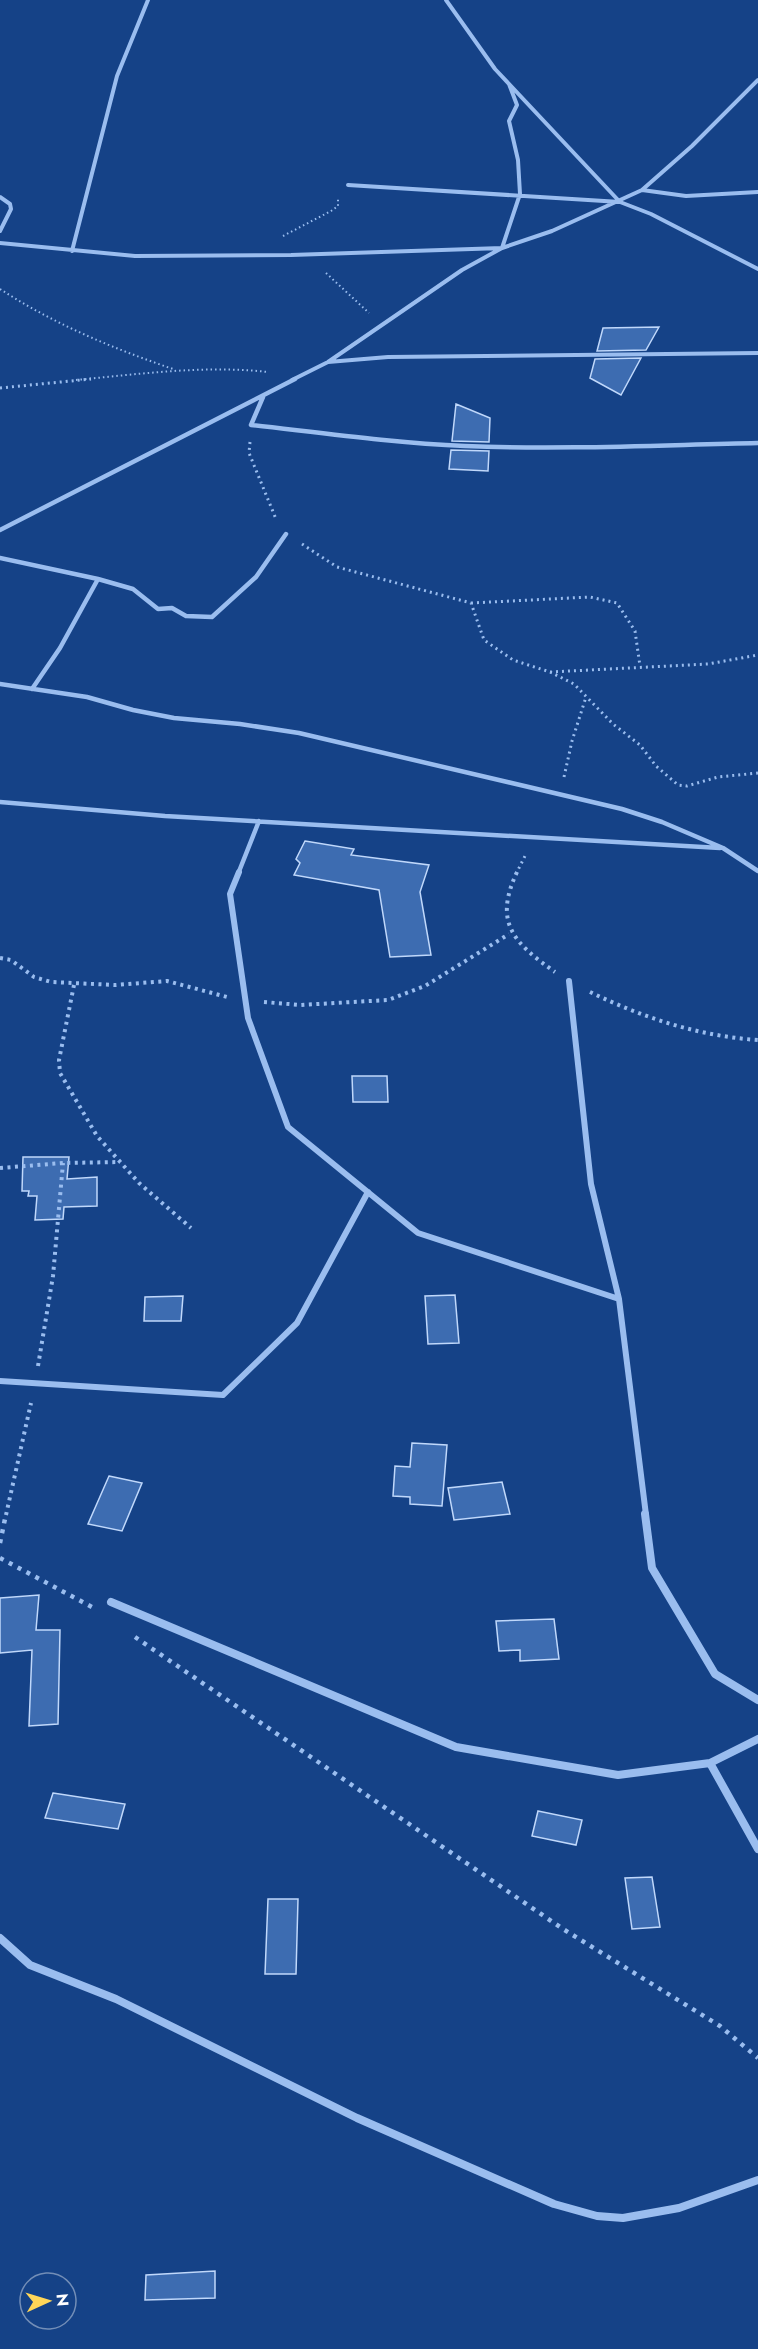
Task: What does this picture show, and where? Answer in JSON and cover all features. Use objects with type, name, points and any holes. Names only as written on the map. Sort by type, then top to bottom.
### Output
[{"type":"street","points":[[72,252],[117,76],[148,0]]},
{"type":"street","points":[[447,0],[495,69],[620,201]]},
{"type":"street","points":[[0,530],[328,362],[462,270],[502,248],[552,231],[642,190],[692,146],[758,80]]},
{"type":"street","points":[[502,248],[520,195],[518,160],[508,121],[517,105],[509,84]]},
{"type":"street","points":[[348,185],[620,201],[651,214],[758,269]]},
{"type":"street","points":[[642,190],[686,196],[758,192]]},
{"type":"street","points":[[0,197],[10,204],[11,209],[0,231]]},
{"type":"street","points":[[0,243],[72,252],[135,256],[291,255],[502,248]]},
{"type":"street","points":[[328,362],[388,357],[758,353]]},
{"type":"street","points":[[263,396],[251,425],[360,437],[462,446],[532,448],[758,444]]},
{"type":"street","points":[[0,558],[133,589],[158,609],[172,608],[186,616],[212,617],[256,577],[286,534]]},
{"type":"street","points":[[32,689],[60,648],[98,579]]},
{"type":"street","points":[[0,684],[87,697],[164,716],[299,733],[622,809],[662,822],[723,848],[758,871]]},
{"type":"street","points":[[0,802],[165,816],[723,848]]},
{"type":"street","points":[[259,821],[230,894],[248,1018],[288,1127],[418,1233],[619,1299]]},
{"type":"street","points":[[569,981],[591,1184],[619,1299],[652,1568],[715,1674],[758,1700]]},
{"type":"street","points":[[0,1381],[223,1395],[297,1323],[368,1192]]},
{"type":"street","points":[[111,1602],[456,1747],[618,1775],[710,1764],[758,1739]]},
{"type":"street","points":[[710,1764],[758,1849]]},
{"type":"street","points":[[0,1938],[30,1965],[116,1999],[357,2118],[554,2204],[597,2216],[623,2218],[679,2208],[758,2180]]},
{"type":"path","points":[[275,255],[279,239],[289,231],[328,216],[338,206],[338,197]]},
{"type":"path","points":[[291,255],[326,273],[344,288],[366,308],[376,329]]},
{"type":"path","points":[[0,289],[20,303],[84,336],[123,353],[177,370]]},
{"type":"path","points":[[0,388],[177,370],[230,368],[298,377]]},
{"type":"path","points":[[251,425],[249,453],[281,531],[337,567],[471,603],[590,597],[617,603],[635,631],[640,666]]},
{"type":"path","points":[[471,603],[484,640],[513,660],[550,672],[574,684],[613,724],[640,745],[656,766],[678,785],[687,786],[718,777],[758,773]]},
{"type":"path","points":[[550,672],[708,664],[758,655]]},
{"type":"path","points":[[560,796],[572,741],[586,697]]},
{"type":"path","points":[[528,850],[510,884],[504,916],[509,934],[528,954],[569,981],[618,1006],[684,1028],[739,1039],[758,1040]]},
{"type":"path","points":[[75,984],[71,993],[59,1060],[60,1072],[97,1136],[139,1183],[191,1228]]},
{"type":"path","points":[[0,1168],[63,1163],[120,1162]]},
{"type":"path","points":[[0,1543],[35,1385],[53,1275],[63,1163]]},
{"type":"path","points":[[0,1558],[96,1609]]},
{"type":"path","points":[[134,1636],[554,1922],[720,2026],[758,2058]]},
{"type":"building","points":[[659,327],[646,350],[597,351],[603,328]]},
{"type":"building","points":[[641,358],[621,395],[590,378],[595,359]]},
{"type":"building","points":[[456,404],[490,418],[489,442],[452,441]]},
{"type":"building","points":[[451,450],[489,451],[488,471],[449,469]]},
{"type":"building","points":[[305,841],[354,849],[351,855],[429,865],[420,892],[431,955],[390,957],[379,890],[294,875],[300,863],[296,859]]},
{"type":"building","points":[[352,1076],[387,1076],[388,1102],[353,1102]]},
{"type":"building","points":[[23,1157],[69,1157],[67,1179],[97,1177],[97,1206],[64,1207],[63,1219],[35,1220],[37,1196],[28,1196],[29,1191],[22,1191]]},
{"type":"building","points":[[455,1295],[459,1343],[428,1344],[425,1296]]},
{"type":"building","points":[[183,1296],[181,1321],[144,1321],[145,1297]]},
{"type":"building","points":[[412,1443],[447,1445],[442,1506],[410,1504],[410,1497],[393,1496],[395,1466],[410,1467]]},
{"type":"building","points":[[109,1476],[142,1483],[122,1531],[88,1524]]},
{"type":"building","points":[[502,1482],[510,1514],[454,1520],[448,1488]]},
{"type":"building","points":[[39,1595],[36,1630],[60,1630],[58,1724],[29,1726],[32,1650],[0,1653],[0,1598]]},
{"type":"building","points":[[554,1619],[559,1659],[520,1661],[520,1650],[499,1651],[496,1621]]},
{"type":"building","points":[[53,1793],[125,1804],[118,1829],[45,1818]]},
{"type":"building","points":[[538,1811],[582,1820],[576,1845],[532,1836]]},
{"type":"building","points":[[652,1877],[660,1927],[632,1929],[625,1878]]},
{"type":"building","points":[[268,1899],[298,1899],[296,1974],[265,1974]]},
{"type":"building","points":[[215,2271],[215,2298],[145,2300],[146,2275]]}]
